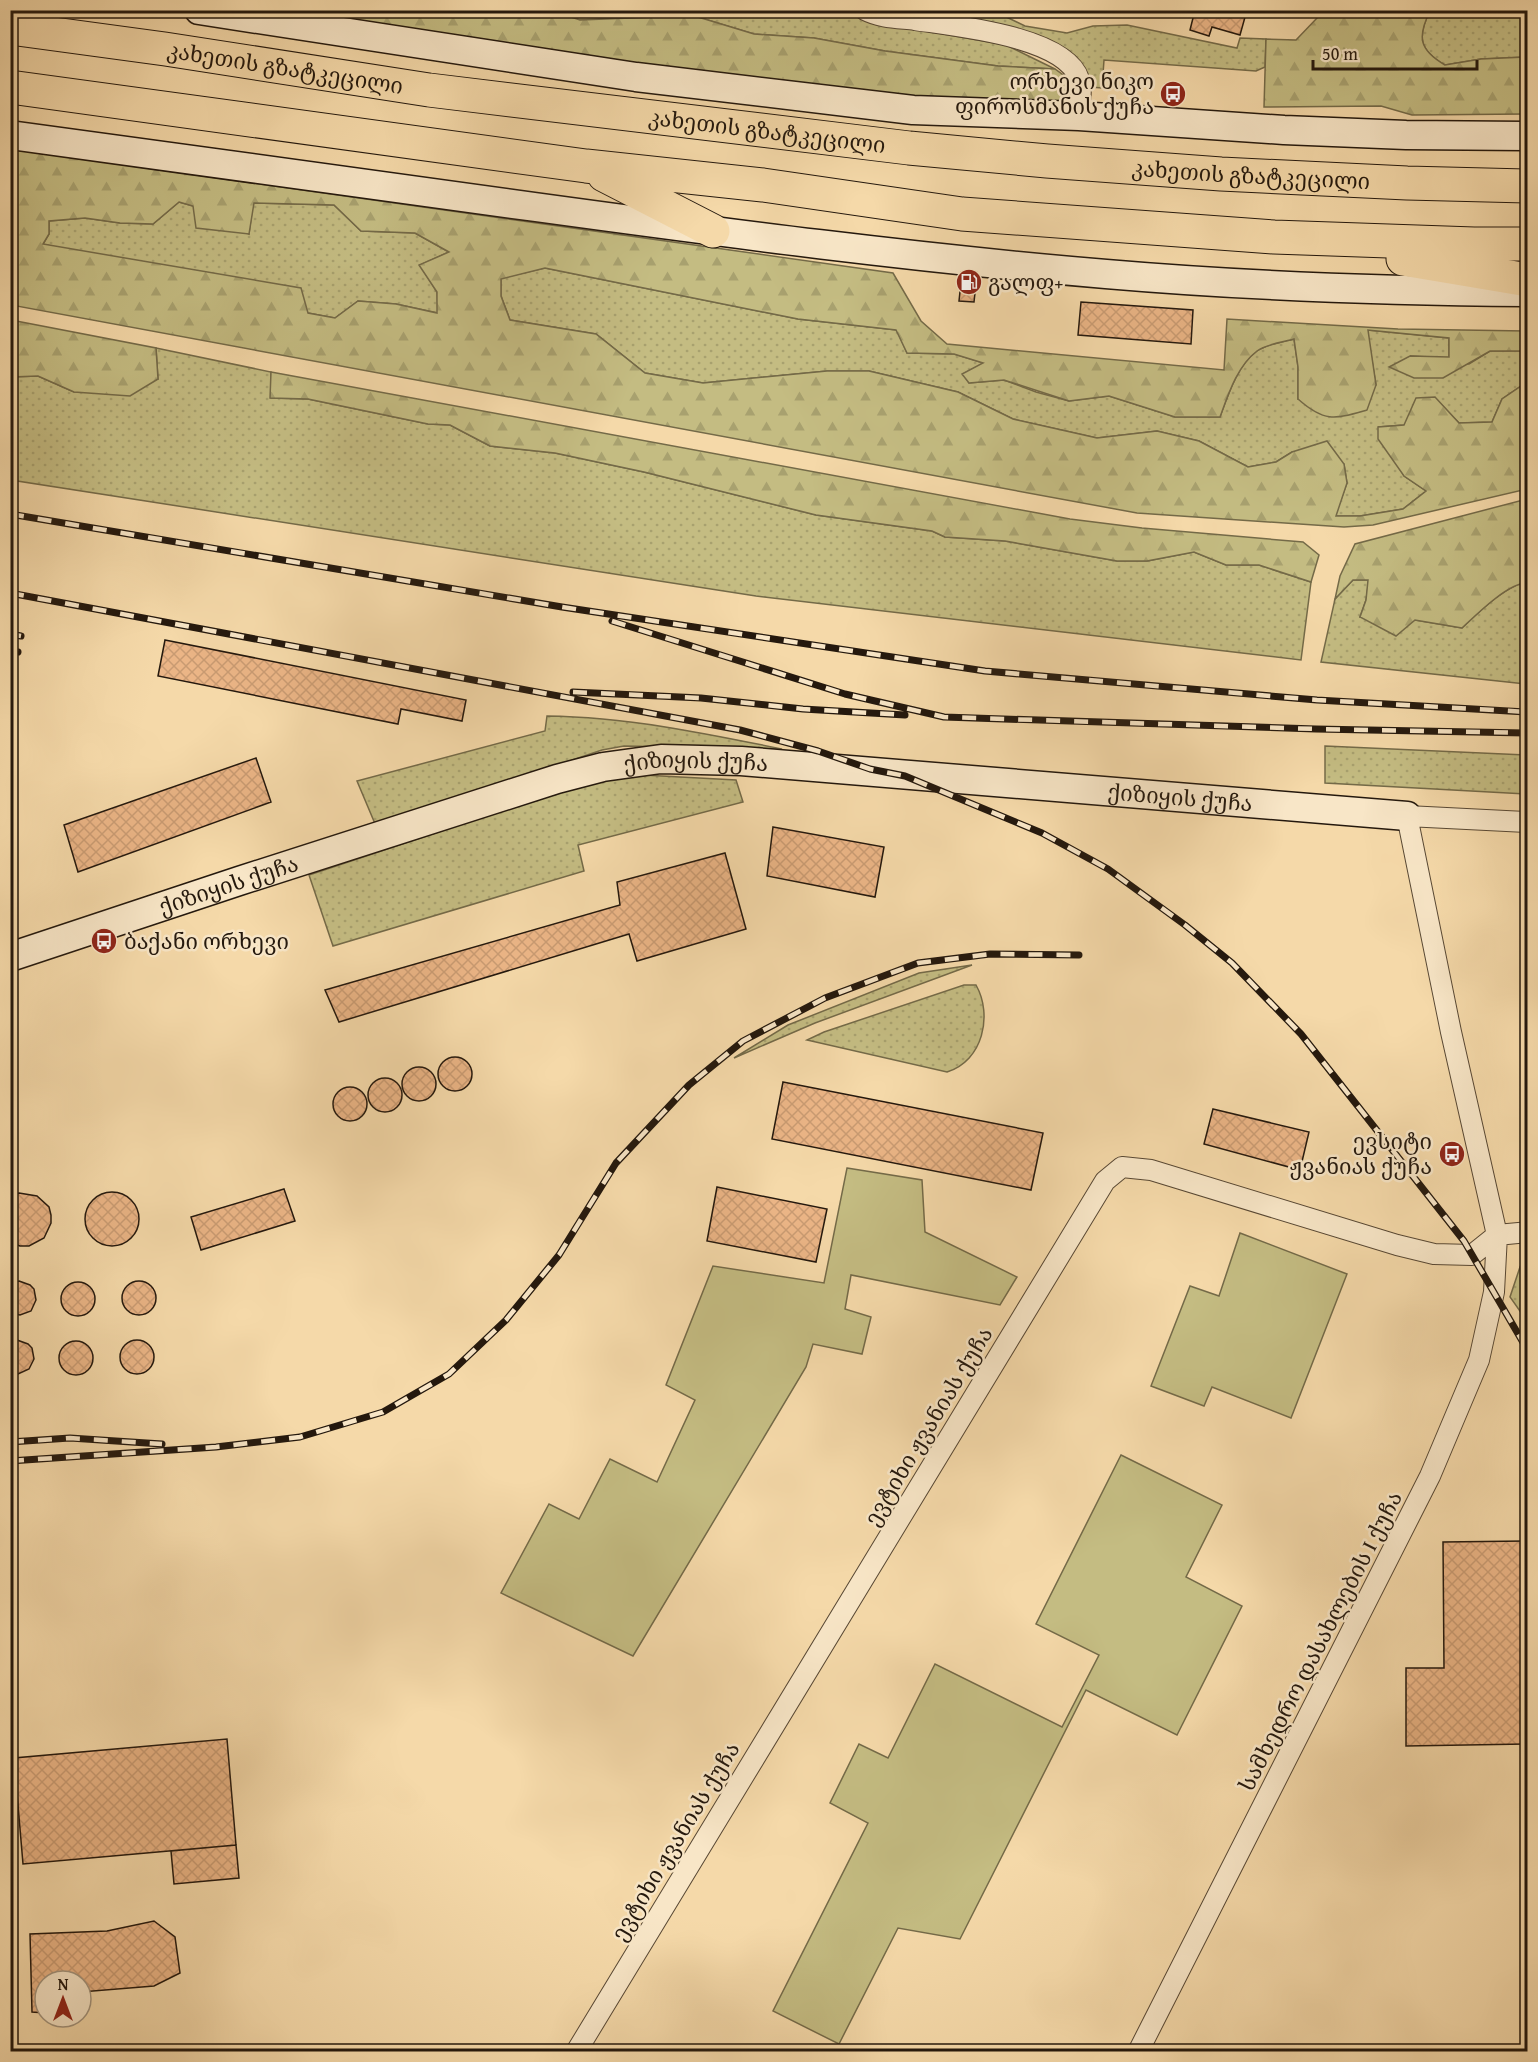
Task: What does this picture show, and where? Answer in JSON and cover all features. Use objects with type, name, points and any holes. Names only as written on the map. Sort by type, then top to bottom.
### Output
[{"type":"highway","name":"კახეთის გზატკეცილი","points":[[10,28],[429,90],[909,148],[1221,174],[1527,186]]},
{"type":"highway","points":[[10,87],[586,166],[763,185],[962,214],[1274,237],[1527,244]]},
{"type":"highway","points":[[586,166],[713,231]]},
{"type":"highway","points":[[1274,237],[1527,280]]},
{"type":"street","name":"კახეთის გზატკეცილი","points":[[199,10],[636,76],[902,109],[1079,116],[1284,130],[1406,135],[1527,136]]},
{"type":"street","points":[[866,10],[885,16],[968,27],[1033,42],[1063,57],[1075,71],[1081,88],[1079,116]]},
{"type":"street","points":[[10,135],[713,231],[910,255],[1108,274],[1392,291],[1527,292]]},
{"type":"street","name":"ქიზიყის ქუჩა","points":[[10,957],[557,779],[603,767],[661,759],[741,761],[1407,816],[1527,822]]},
{"type":"street","points":[[1407,816],[1451,1032],[1497,1235],[1527,1232]]},
{"type":"street","name":"ევტიხი ჟვანიას ქუჩა","points":[[576,2052],[1105,1181],[1122,1167],[1151,1170],[1397,1245],[1434,1254],[1472,1255],[1497,1235]]},
{"type":"street","name":"სამხედრო დასახლების I ქუჩა","points":[[1138,2052],[1430,1476],[1479,1360],[1494,1292],[1497,1235]]},
{"type":"green space","points":[[550,10],[580,20],[698,17],[754,34],[814,38],[885,51],[998,66],[1055,69],[1070,80],[1071,112],[878,95],[641,68],[262,11]]},
{"type":"green space","points":[[749,10],[788,15],[849,11],[869,21],[1006,45],[1055,69],[998,66],[885,51],[814,38],[754,34],[698,17],[580,20],[550,11]]},
{"type":"green space","points":[[899,11],[994,11],[1025,26],[1067,33],[1093,26],[1127,25],[1237,48],[1240,38],[1266,39],[1265,67],[1256,71],[1104,60],[1102,88],[1090,87],[1065,53]]},
{"type":"green space","points":[[1318,11],[1430,11],[1423,28],[1423,42],[1430,54],[1445,65],[1481,59],[1527,57],[1527,114],[1412,115],[1381,106],[1264,107],[1266,39],[1296,40],[1318,17]]},
{"type":"green space","points":[[1430,11],[1527,11],[1527,57],[1481,59],[1445,65],[1430,54],[1423,42],[1423,28]]},
{"type":"green space","points":[[11,149],[893,273],[921,321],[947,344],[1224,370],[1227,319],[1398,329],[1527,331],[1527,351],[1490,351],[1443,378],[1414,378],[1389,367],[1410,356],[1449,357],[1449,338],[1368,330],[1376,385],[1367,410],[1338,417],[1316,412],[1298,399],[1298,367],[1294,339],[1265,347],[1250,357],[1234,381],[1220,417],[1175,417],[1109,396],[1069,401],[1004,380],[969,383],[962,374],[983,363],[954,354],[907,353],[896,330],[798,319],[545,268],[501,279],[501,296],[510,320],[596,334],[645,373],[703,383],[827,371],[869,371],[958,392],[1013,419],[1097,438],[1157,431],[1199,441],[1248,467],[1276,462],[1292,452],[1327,441],[1344,464],[1347,483],[1336,516],[1360,516],[1403,509],[1426,491],[1404,476],[1378,439],[1378,427],[1404,425],[1416,398],[1435,397],[1459,423],[1492,422],[1502,399],[1527,382],[1527,489],[1373,525],[1344,527],[1137,513],[11,305]],"holes":[[[179,202],[193,206],[196,228],[249,234],[254,203],[334,205],[361,231],[415,233],[449,252],[419,265],[437,292],[437,313],[396,304],[358,301],[335,318],[308,313],[301,288],[43,244],[49,234],[49,221],[85,218],[120,223],[153,224]]]},
{"type":"green space","points":[[179,202],[193,206],[249,234],[253,203],[334,205],[361,231],[415,233],[449,252],[420,265],[437,292],[438,313],[396,304],[358,301],[335,318],[43,244],[49,234],[49,221],[85,218],[120,223],[153,224]]},
{"type":"green space","points":[[545,268],[798,319],[897,330],[907,353],[954,354],[984,363],[963,374],[969,383],[1004,380],[1069,401],[1109,396],[1175,417],[1220,417],[1234,381],[1250,357],[1265,347],[1294,339],[1298,367],[1298,399],[1376,385],[1367,330],[1449,338],[1449,358],[1410,356],[1469,364],[1490,351],[1527,351],[1527,382],[1502,399],[1492,422],[1459,423],[1435,398],[1404,425],[1379,427],[1404,476],[1426,491],[1403,509],[1360,516],[1335,516],[1347,483],[1344,464],[1292,452],[1276,462],[1248,467],[1199,441],[1157,431],[1097,438],[1013,419],[958,392],[869,371],[827,371],[703,383],[645,373],[596,334],[510,320],[501,296],[501,278]]},
{"type":"green space","points":[[11,320],[156,348],[158,379],[130,396],[74,392],[38,376],[11,377]]},
{"type":"green space","points":[[156,348],[271,372],[271,398],[308,399],[428,424],[450,425],[490,446],[555,453],[644,472],[816,515],[932,531],[945,537],[1005,541],[1117,561],[1147,561],[1194,552],[1226,565],[1259,565],[1311,582],[1301,660],[756,596],[11,480],[10,377],[38,376],[74,392],[158,379]]},
{"type":"green space","points":[[271,372],[1070,519],[1142,528],[1303,542],[1319,555],[1311,582],[1259,565],[1226,565],[1194,552],[1147,561],[1117,561],[1005,541],[945,537],[932,531],[816,515],[644,472],[555,453],[490,446],[450,425],[428,424],[308,399],[270,398]]},
{"type":"green space","points":[[1527,499],[1527,583],[1502,593],[1462,628],[1415,620],[1396,636],[1360,617],[1366,600],[1368,580],[1353,580],[1335,599],[1340,576],[1355,544]]},
{"type":"green space","points":[[1353,580],[1369,580],[1366,600],[1360,617],[1415,620],[1462,628],[1502,593],[1527,583],[1527,684],[1321,662],[1335,599]]},
{"type":"green space","points":[[547,716],[636,723],[782,749],[624,746],[602,750],[376,826],[357,781],[545,731]]},
{"type":"green space","points":[[1325,746],[1527,755],[1527,794],[1325,783]]},
{"type":"green space","points":[[643,775],[736,780],[743,802],[578,845],[584,871],[333,946],[309,875],[559,792],[601,780]]},
{"type":"green space","points":[[972,965],[815,1023],[734,1058],[788,1025],[919,973]]},
{"type":"green space","points":[[964,985],[976,985],[984,1010],[984,1023],[976,1048],[969,1058],[947,1072],[807,1040],[824,1032]]},
{"type":"green space","points":[[847,1168],[922,1180],[925,1232],[1017,1277],[1000,1305],[851,1275],[845,1309],[871,1317],[862,1354],[813,1344],[806,1367],[633,1656],[501,1593],[549,1504],[579,1519],[610,1459],[657,1482],[695,1400],[666,1385],[713,1266],[824,1283]]},
{"type":"green space","points":[[1240,1233],[1347,1274],[1291,1418],[1212,1387],[1204,1406],[1151,1386],[1190,1286],[1219,1296]]},
{"type":"green space","points":[[1520,1267],[1527,1275],[1527,1321],[1510,1297]]},
{"type":"green space","points":[[1121,1455],[1222,1505],[1186,1577],[1242,1606],[1177,1735],[1086,1690],[960,1939],[898,1928],[839,2044],[773,2011],[868,1823],[830,1803],[859,1744],[888,1758],[935,1664],[1062,1727],[1099,1655],[1036,1624]]},
{"type":"building","points":[[1195,10],[1247,10],[1240,35],[1212,27],[1209,36],[1190,30]]},
{"type":"building","name":"გალფ+","points":[[962,273],[977,275],[974,302],[959,301]]},
{"type":"building","points":[[1081,302],[1193,310],[1191,344],[1078,335]]},
{"type":"building","points":[[165,640],[466,700],[462,721],[401,709],[398,724],[158,676]]},
{"type":"building","points":[[256,758],[271,802],[78,872],[64,825]]},
{"type":"building","points":[[773,827],[884,847],[875,897],[767,876]]},
{"type":"building","points":[[725,853],[746,929],[637,961],[629,934],[339,1022],[325,990],[620,905],[617,882]]},
{"type":"building","points":[[455,1057],[467,1062],[472,1074],[467,1086],[455,1091],[443,1086],[438,1074],[443,1062]]},
{"type":"building","points":[[419,1067],[431,1072],[436,1084],[431,1096],[419,1101],[407,1096],[402,1084],[407,1072]]},
{"type":"building","points":[[385,1078],[397,1083],[402,1095],[397,1107],[385,1112],[373,1107],[368,1095],[373,1083]]},
{"type":"building","points":[[783,1082],[1043,1133],[1031,1190],[772,1139]]},
{"type":"building","points":[[350,1087],[362,1092],[367,1104],[362,1116],[350,1121],[338,1116],[333,1104],[338,1092]]},
{"type":"building","points":[[1213,1109],[1309,1132],[1300,1170],[1204,1144]]},
{"type":"building","points":[[717,1187],[827,1209],[816,1262],[707,1241]]},
{"type":"building","points":[[284,1189],[295,1221],[201,1250],[191,1217]]},
{"type":"building","points":[[112,1192],[122,1194],[131,1200],[137,1209],[139,1219],[137,1229],[131,1238],[122,1244],[112,1246],[102,1244],[93,1238],[87,1229],[85,1219],[87,1209],[93,1200],[102,1194]]},
{"type":"building","points":[[19,1193],[37,1196],[49,1207],[51,1215],[51,1223],[44,1238],[29,1246],[20,1246],[10,1242],[10,1196]]},
{"type":"building","points":[[19,1281],[34,1289],[36,1300],[31,1311],[20,1315],[10,1313],[10,1284]]},
{"type":"building","points":[[139,1281],[151,1286],[156,1298],[151,1310],[139,1315],[127,1310],[122,1298],[127,1286]]},
{"type":"building","points":[[78,1282],[90,1287],[95,1299],[90,1311],[78,1316],[66,1311],[61,1299],[66,1287]]},
{"type":"building","points":[[17,1340],[32,1348],[34,1359],[29,1369],[18,1374],[10,1373],[10,1341]]},
{"type":"building","points":[[137,1340],[149,1345],[154,1357],[149,1369],[137,1374],[125,1369],[120,1357],[125,1345]]},
{"type":"building","points":[[76,1341],[88,1346],[93,1358],[88,1370],[76,1375],[64,1370],[59,1358],[64,1346]]},
{"type":"building","points":[[1528,1541],[1528,1744],[1406,1746],[1406,1668],[1444,1668],[1443,1542]]},
{"type":"building","points":[[227,1739],[236,1845],[23,1864],[14,1758]]},
{"type":"building","points":[[236,1845],[239,1878],[174,1884],[171,1851]]},
{"type":"building","points":[[154,1921],[175,1937],[180,1973],[154,1986],[93,1991],[93,1969],[33,1969],[32,2012],[30,1934],[107,1931]]},
{"type":"railway","points":[[10,514],[562,607],[985,671],[1317,700],[1528,712]]},
{"type":"railway","points":[[10,593],[740,730],[818,751],[870,769],[905,776],[1042,833],[1108,869],[1185,925],[1232,963],[1301,1034],[1464,1241],[1528,1351]]},
{"type":"railway","points":[[612,621],[845,694],[944,717],[1316,729],[1528,733]]},
{"type":"railway","points":[[10,634],[21,636]]},
{"type":"railway","points":[[10,651],[18,652]]},
{"type":"railway","points":[[573,692],[701,698],[803,709],[905,715]]},
{"type":"railway","points":[[10,1461],[216,1447],[300,1437],[383,1412],[449,1374],[506,1320],[559,1255],[616,1163],[689,1085],[743,1041],[825,998],[918,963],[990,954],[1079,955]]},
{"type":"railway","points":[[10,1442],[70,1438],[162,1444]]},
{"type":"place","name":"ორხევი ნიკო ფიროსმანის ქუჩა","points":[[1173,94]]},
{"type":"place","name":"გალფ+","points":[[969,282]]},
{"type":"place","name":"ბაქანი ორხევი","points":[[104,941]]},
{"type":"place","name":"ევსიტი ჟვანიას ქუჩა","points":[[1452,1154]]}]
